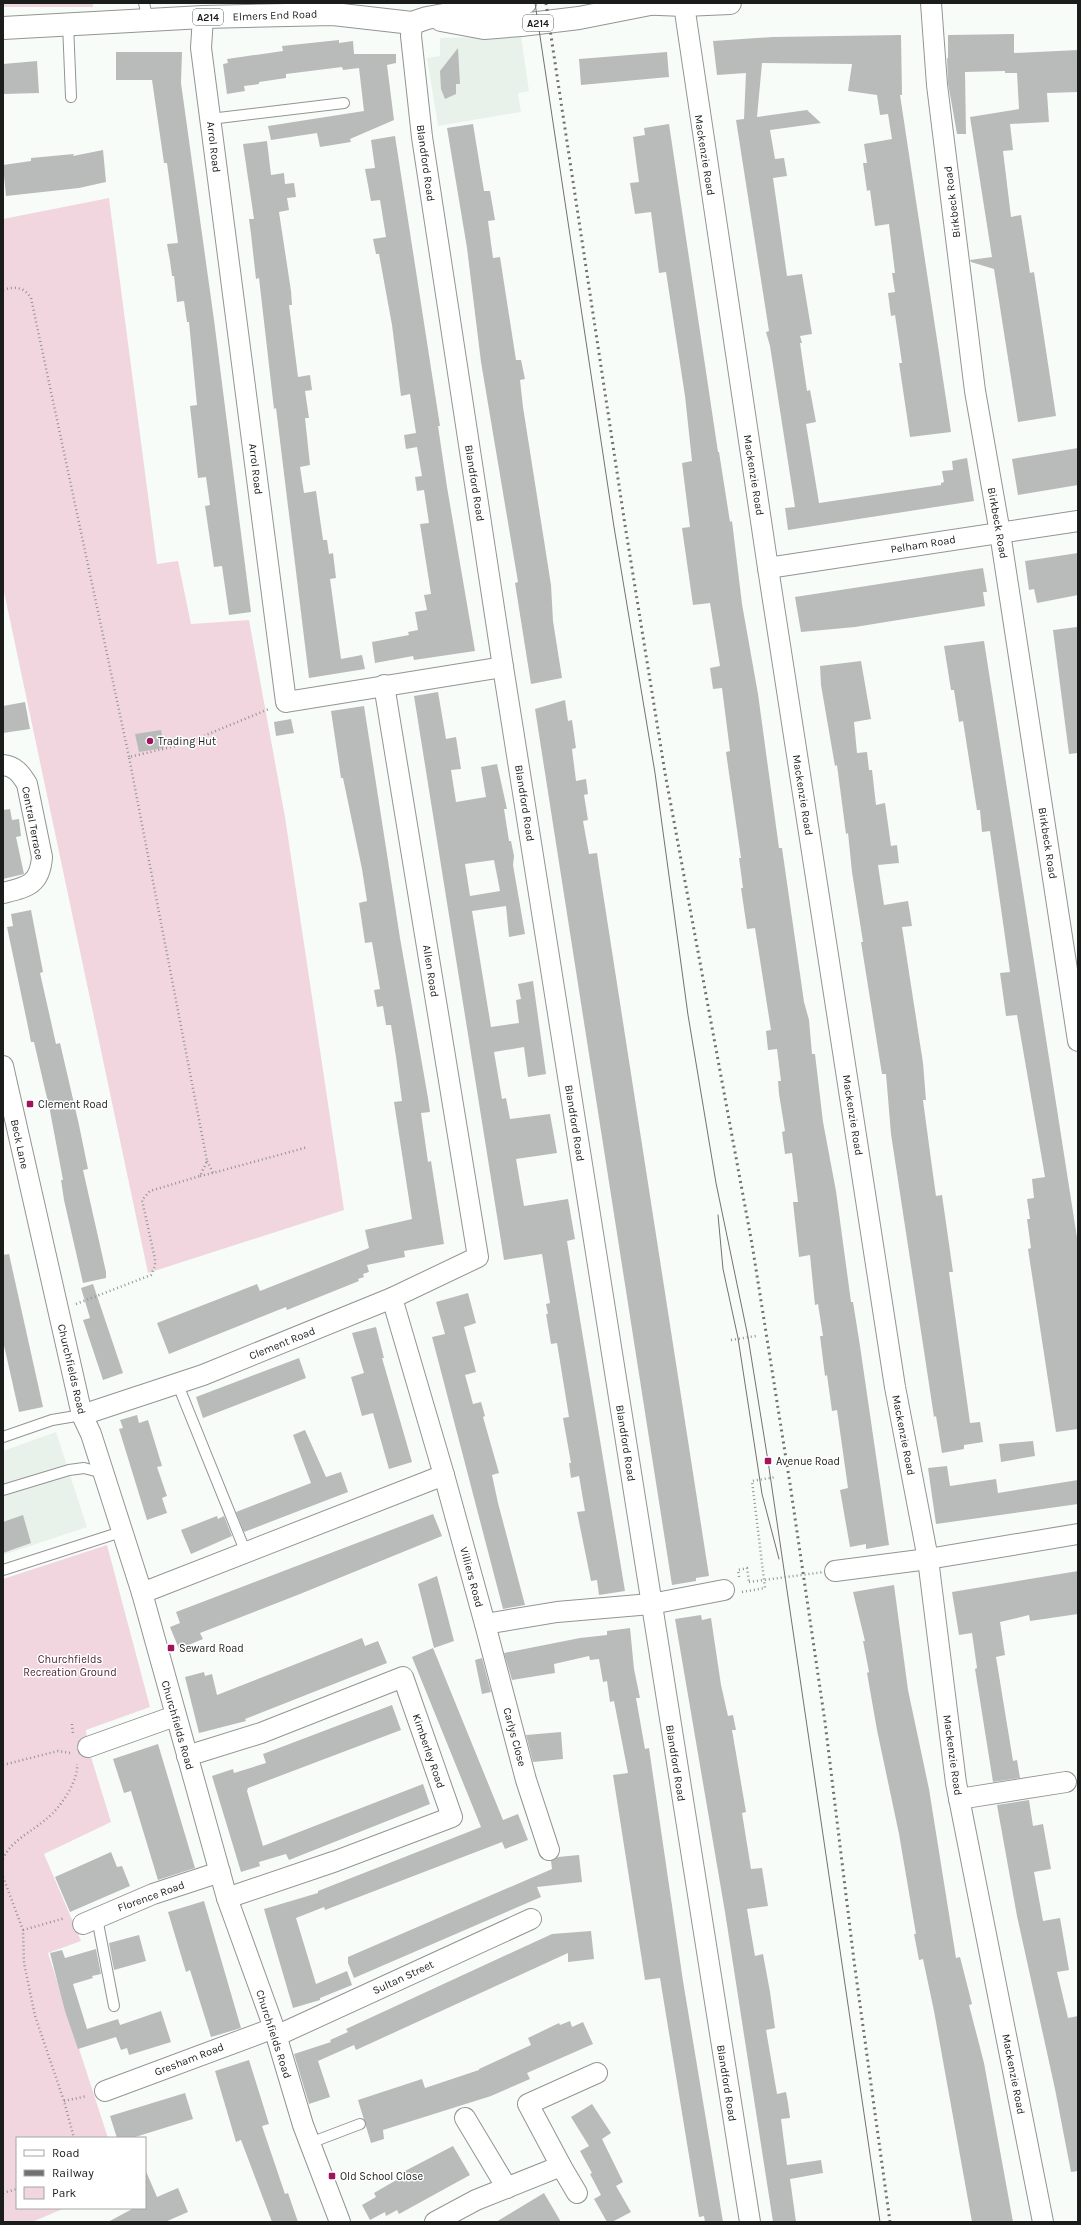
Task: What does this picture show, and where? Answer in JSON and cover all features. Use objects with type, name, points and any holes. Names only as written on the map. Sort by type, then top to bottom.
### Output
[{"type":"main road","name":"Elmers End Road","points":[[419,20],[525,3]]},
{"type":"main road","name":"Elmers End Road","points":[[3,28],[68,24],[146,12],[203,17],[333,14],[419,20],[484,28],[576,18],[649,4],[684,5],[730,3]]},
{"type":"street","name":"Birkbeck Road","points":[[931,3],[937,85],[975,391],[1000,533],[1078,1041]]},
{"type":"street","name":"Mackenzie Road","points":[[684,5],[768,568],[895,1387],[928,1559],[959,1799],[1043,2222]]},
{"type":"street","name":"Arrol Road","points":[[203,17],[201,48],[286,702]]},
{"type":"street","name":"Blandford Road","points":[[419,20],[411,36],[422,137],[503,667],[750,2222]]},
{"type":"street","name":"Pelham Road","points":[[768,568],[1078,521]]},
{"type":"street","points":[[286,702],[503,667]]},
{"type":"street","name":"Allen Road","points":[[384,685],[478,1257]]},
{"type":"street","name":"Central Terrace","points":[[3,765],[22,774],[27,784],[42,857],[39,873],[31,884],[3,893]]},
{"type":"street","name":"Beck Lane","points":[[3,1066],[37,1222]]},
{"type":"street","name":"Churchfields Road","points":[[37,1222],[59,1311],[82,1416],[91,1434],[121,1532],[142,1593],[175,1716],[227,1898],[275,2032],[310,2143],[340,2222]]},
{"type":"street","name":"Clement Road","points":[[82,1416],[178,1385],[392,1298],[478,1257]]},
{"type":"street","name":"Villiers Road","points":[[392,1298],[444,1475],[485,1624]]},
{"type":"street","points":[[142,1593],[444,1475]]},
{"type":"street","points":[[829,1571],[928,1559],[1078,1534]]},
{"type":"street","points":[[485,1624],[557,1612],[651,1604],[724,1590]]},
{"type":"street","name":"Carlys Close","points":[[485,1624],[526,1780],[548,1850]]},
{"type":"street","name":"Kimberley Road","points":[[187,1756],[261,1734],[403,1677],[452,1817],[227,1898]]},
{"type":"street","points":[[82,1751],[175,1716]]},
{"type":"street","points":[[959,1799],[1066,1782]]},
{"type":"street","name":"Florence Road","points":[[90,1921],[153,1894],[220,1872]]},
{"type":"street","name":"Sultan Street","points":[[275,2032],[531,1919]]},
{"type":"street","name":"Gresham Road","points":[[105,2091],[275,2032]]},
{"type":"street","points":[[577,2193],[528,2104],[597,2073]]},
{"type":"street","points":[[465,2118],[507,2188]]},
{"type":"street","points":[[446,2219],[476,2200],[561,2166]]},
{"type":"lane","points":[[68,24],[71,97]]},
{"type":"lane","points":[[210,119],[344,103]]},
{"type":"lane","points":[[178,1385],[246,1553]]},
{"type":"lane","points":[[3,1437],[52,1420],[82,1416]]},
{"type":"lane","points":[[3,1490],[69,1470],[84,1468],[103,1473]]},
{"type":"lane","points":[[3,1570],[121,1532]]},
{"type":"lane","points":[[90,1921],[114,2006]]},
{"type":"lane","points":[[310,2143],[360,2124]]},
{"type":"path","points":[[3,290],[16,287],[28,293],[31,298],[129,757],[207,1161],[214,1173]]},
{"type":"path","points":[[129,757],[184,744],[286,702]]},
{"type":"path","points":[[59,1311],[151,1275],[155,1259],[142,1200],[150,1191],[308,1147]]},
{"type":"path","points":[[200,1176],[207,1161]]},
{"type":"path","points":[[731,1340],[756,1336]]},
{"type":"path","points":[[724,1590],[740,1585],[742,1592],[765,1588],[752,1481],[776,1477]]},
{"type":"path","points":[[738,1570],[747,1568],[749,1582],[829,1571]]},
{"type":"path","points":[[3,1765],[58,1751],[82,1751],[78,1772],[66,1795],[48,1818],[11,1847],[3,1859]]},
{"type":"path","points":[[3,1877],[23,1930],[24,1963],[35,2016],[64,2101],[74,2137]]},
{"type":"path","points":[[23,1930],[71,1916],[90,1921]]},
{"type":"path","points":[[3,2193],[16,2189]]},
{"type":"shaded area","points":[[521,36],[529,91],[518,93],[521,112],[438,126],[427,58],[440,56],[440,38]]},
{"type":"shaded area","points":[[56,1432],[87,1527],[3,1555],[3,1451]]},
{"type":"green space","points":[[3,3],[93,3],[93,7],[3,7]]},
{"type":"green space","points":[[109,198],[157,564],[178,561],[191,624],[249,620],[285,817],[344,1210],[148,1273],[3,587],[3,219]]},
{"type":"green space","name":"Churchfields Recreation Ground","points":[[107,1545],[150,1707],[86,1730],[88,1747],[111,1822],[44,1854],[81,1941],[48,1953],[108,2137],[16,2137],[16,2209],[63,2209],[32,2222],[3,2222],[3,1579]]},
{"type":"building","points":[[1014,34],[1014,53],[1078,50],[1078,92],[1047,93],[1049,122],[1010,124],[1013,150],[1003,151],[1011,217],[1021,215],[1030,273],[1034,272],[1056,416],[1018,422],[994,269],[971,262],[970,260],[992,257],[970,117],[1019,109],[1017,73],[1005,73],[1005,71],[965,72],[966,134],[957,134],[948,83],[947,58],[948,35]]},
{"type":"building","points":[[901,35],[902,95],[900,95],[951,432],[910,437],[899,363],[902,363],[895,315],[891,316],[888,293],[895,292],[892,273],[895,273],[889,224],[875,226],[870,190],[867,191],[863,163],[867,163],[864,144],[892,139],[888,114],[880,115],[877,95],[848,91],[852,64],[762,63],[757,117],[807,110],[821,123],[770,130],[775,159],[784,158],[787,176],[773,178],[787,276],[802,274],[812,334],[800,336],[802,343],[800,343],[807,391],[810,390],[816,422],[806,424],[819,503],[941,485],[941,483],[944,482],[942,471],[953,470],[952,461],[967,458],[974,501],[788,530],[785,508],[795,507],[770,346],[766,332],[769,331],[736,120],[744,119],[746,73],[717,75],[713,41],[773,37]]},
{"type":"building","points":[[339,40],[339,43],[353,41],[354,54],[396,54],[396,63],[387,65],[394,120],[350,139],[351,142],[320,147],[317,133],[271,140],[268,126],[364,111],[359,68],[343,70],[342,67],[286,74],[286,78],[244,86],[245,91],[227,94],[223,64],[228,63],[227,59],[283,51],[282,46]]},
{"type":"building","points":[[458,48],[460,84],[456,84],[456,94],[445,99],[441,89],[440,71]]},
{"type":"building","points":[[116,52],[182,52],[181,83],[214,320],[251,612],[229,615],[222,566],[214,567],[205,506],[210,505],[206,477],[198,478],[190,406],[197,405],[189,322],[187,322],[184,301],[177,302],[174,276],[172,276],[167,244],[178,243],[167,163],[164,163],[152,80],[116,80]]},
{"type":"building","points":[[667,52],[669,77],[581,85],[579,59]]},
{"type":"building","points":[[37,61],[39,93],[3,94],[3,64]]},
{"type":"building","points":[[473,124],[484,191],[490,191],[495,220],[488,221],[493,258],[500,257],[516,360],[521,360],[525,379],[520,380],[523,407],[551,585],[553,621],[562,678],[531,684],[515,583],[518,582],[481,362],[467,248],[447,128]]},
{"type":"building","points":[[669,124],[718,452],[730,522],[732,521],[742,604],[758,694],[779,848],[782,848],[804,1002],[809,1020],[812,1054],[815,1054],[823,1122],[836,1191],[851,1302],[853,1302],[860,1346],[889,1545],[866,1549],[866,1544],[850,1547],[840,1490],[848,1488],[837,1410],[832,1411],[827,1375],[825,1376],[820,1336],[823,1336],[818,1304],[815,1305],[810,1255],[799,1257],[793,1202],[798,1202],[792,1153],[785,1154],[782,1132],[785,1131],[779,1094],[778,1081],[781,1081],[777,1049],[768,1050],[766,1031],[771,1030],[755,928],[747,929],[741,888],[743,888],[739,858],[741,858],[726,752],[730,751],[722,688],[713,689],[710,668],[720,666],[710,603],[693,605],[682,528],[690,527],[682,463],[692,461],[685,396],[666,272],[659,273],[651,212],[635,214],[630,183],[639,182],[633,137],[645,135],[644,128]]},
{"type":"building","points":[[395,136],[440,426],[438,426],[447,487],[475,651],[414,660],[413,656],[375,663],[372,642],[409,635],[408,632],[418,630],[415,612],[427,610],[424,595],[431,594],[420,524],[429,523],[424,490],[417,491],[415,477],[422,476],[417,447],[406,449],[404,435],[416,433],[410,394],[401,396],[392,325],[379,254],[376,254],[373,239],[386,237],[380,200],[371,201],[365,169],[375,168],[371,140]]},
{"type":"building","points":[[267,141],[271,175],[284,173],[285,184],[294,183],[296,197],[287,198],[289,210],[279,212],[291,291],[292,305],[289,305],[298,377],[310,375],[312,390],[305,391],[309,418],[305,418],[310,465],[300,467],[304,493],[316,491],[323,540],[327,540],[329,554],[333,553],[336,578],[330,579],[341,659],[362,655],[365,669],[309,678],[276,408],[274,409],[259,278],[256,279],[249,219],[254,219],[243,144]]},
{"type":"building","points":[[103,150],[106,182],[79,188],[6,196],[3,165],[31,161],[31,158],[74,154],[73,156]]},
{"type":"building","points":[[1078,448],[1078,485],[1018,495],[1012,459]]},
{"type":"building","points":[[1078,553],[1078,595],[1037,603],[1034,589],[1029,590],[1025,561]]},
{"type":"building","points":[[983,568],[987,592],[983,592],[985,606],[855,627],[801,632],[795,597]]},
{"type":"building","points":[[1077,627],[1078,753],[1069,754],[1053,630]]},
{"type":"building","points":[[984,641],[1078,1244],[1078,1429],[1056,1432],[1028,1249],[1031,1248],[1027,1219],[1030,1219],[1027,1199],[1034,1198],[1032,1179],[1045,1177],[1017,1015],[1006,1016],[1000,973],[1010,972],[990,831],[982,832],[980,810],[977,810],[963,721],[959,722],[954,690],[951,690],[944,646]]},
{"type":"building","points":[[861,661],[871,719],[854,722],[857,753],[867,752],[869,770],[872,770],[876,805],[885,803],[891,846],[897,845],[899,863],[878,865],[884,905],[908,901],[912,926],[902,927],[923,1063],[926,1100],[923,1100],[931,1160],[936,1196],[942,1195],[953,1272],[949,1272],[970,1423],[980,1422],[983,1442],[964,1445],[964,1449],[942,1453],[936,1416],[934,1417],[891,1134],[886,1074],[882,1074],[861,942],[863,942],[852,872],[848,833],[846,834],[837,765],[835,766],[821,685],[820,666]]},
{"type":"building","points":[[438,692],[446,739],[456,737],[461,769],[451,770],[456,802],[486,797],[481,767],[497,764],[507,809],[504,809],[509,841],[511,841],[514,856],[513,865],[525,934],[509,937],[506,906],[472,911],[491,1027],[519,1023],[516,1000],[521,999],[518,984],[533,981],[546,1074],[528,1077],[524,1047],[494,1052],[502,1099],[506,1098],[510,1119],[550,1114],[557,1153],[516,1159],[524,1206],[568,1199],[575,1239],[567,1241],[625,1591],[599,1595],[597,1580],[591,1581],[577,1512],[585,1511],[579,1476],[571,1478],[569,1463],[571,1463],[563,1418],[569,1417],[557,1343],[551,1344],[546,1314],[548,1314],[546,1304],[550,1303],[542,1254],[504,1260],[414,696]],"holes":[[[494,860],[500,891],[470,896],[465,864]]]},
{"type":"building","points":[[565,700],[568,721],[572,720],[576,748],[572,749],[576,781],[586,779],[588,794],[584,795],[588,820],[583,821],[589,854],[597,853],[709,1576],[696,1578],[696,1581],[672,1585],[535,709]]},
{"type":"building","points":[[25,702],[30,729],[3,733],[3,706]]},
{"type":"building","points":[[364,706],[400,938],[428,1098],[430,1112],[421,1113],[428,1162],[431,1161],[444,1244],[404,1251],[405,1257],[367,1265],[369,1272],[363,1274],[364,1277],[358,1279],[359,1281],[287,1310],[286,1307],[169,1354],[157,1323],[257,1284],[260,1291],[369,1248],[365,1230],[412,1219],[394,1102],[402,1101],[391,1025],[386,1025],[383,1006],[377,1007],[374,990],[380,989],[372,942],[365,943],[359,903],[367,901],[362,869],[343,778],[341,778],[331,711]]},
{"type":"building","points":[[291,719],[294,733],[276,736],[274,722]]},
{"type":"building","name":"Trading Hut","points":[[161,730],[164,748],[139,752],[135,734]]},
{"type":"building","points":[[10,809],[12,820],[19,819],[21,836],[16,837],[24,874],[3,879],[3,810]]},
{"type":"building","points":[[31,910],[43,972],[40,973],[56,1044],[60,1043],[79,1125],[88,1169],[83,1170],[106,1272],[106,1278],[83,1283],[64,1200],[61,1180],[63,1180],[50,1111],[34,1042],[31,1042],[7,927],[13,926],[11,914]]},
{"type":"building","points":[[9,1254],[43,1407],[19,1412],[3,1341],[3,1255]]},
{"type":"building","points":[[93,1284],[123,1373],[103,1380],[83,1320],[90,1318],[81,1288]]},
{"type":"building","points":[[468,1293],[476,1323],[464,1327],[476,1372],[465,1375],[473,1404],[481,1402],[485,1416],[483,1417],[499,1473],[492,1475],[525,1605],[503,1609],[432,1337],[445,1334],[436,1302]]},
{"type":"building","points":[[376,1327],[384,1358],[382,1358],[412,1462],[389,1469],[373,1413],[362,1416],[351,1377],[364,1373],[352,1333]]},
{"type":"building","points":[[299,1358],[306,1378],[203,1418],[196,1397]]},
{"type":"building","points":[[137,1415],[139,1423],[148,1420],[162,1466],[157,1467],[167,1496],[162,1498],[167,1513],[147,1520],[119,1429],[123,1428],[120,1420]]},
{"type":"building","points":[[305,1430],[326,1477],[341,1472],[348,1492],[244,1532],[236,1512],[311,1483],[293,1435]]},
{"type":"building","points":[[1033,1441],[1035,1456],[1001,1462],[999,1444]]},
{"type":"building","points":[[947,1466],[950,1486],[996,1479],[998,1493],[1078,1480],[1078,1504],[936,1524],[928,1468]]},
{"type":"building","points":[[433,1514],[442,1536],[200,1633],[203,1639],[179,1649],[170,1627],[180,1623],[176,1612]]},
{"type":"building","points":[[23,1515],[31,1543],[3,1553],[3,1522]]},
{"type":"building","points":[[217,1516],[218,1519],[224,1516],[232,1536],[191,1554],[181,1530]]},
{"type":"building","points":[[1078,1571],[1078,1614],[1030,1621],[1029,1615],[1000,1622],[1005,1655],[996,1657],[1013,1761],[1017,1760],[1020,1778],[993,1782],[975,1669],[977,1668],[972,1633],[959,1635],[952,1592]]},
{"type":"building","points":[[437,1576],[454,1641],[434,1648],[418,1584]]},
{"type":"building","points":[[894,1585],[908,1690],[929,1789],[956,1958],[960,1957],[972,2004],[969,2005],[984,2063],[1013,2222],[972,2222],[934,2011],[923,1959],[919,1960],[914,1934],[916,1934],[899,1834],[877,1730],[867,1673],[869,1672],[863,1641],[865,1641],[853,1592]]},
{"type":"building","points":[[701,1615],[702,1620],[711,1618],[721,1685],[728,1716],[733,1715],[736,1730],[732,1730],[746,1812],[742,1813],[751,1869],[762,1868],[768,1906],[747,1909],[755,1956],[763,1954],[770,1992],[775,2028],[766,2030],[777,2094],[786,2092],[788,2103],[790,2118],[781,2119],[787,2165],[821,2160],[823,2173],[790,2179],[796,2222],[773,2222],[725,1912],[675,1619]]},
{"type":"building","points":[[630,1628],[634,1669],[640,1698],[636,1698],[645,1749],[649,1748],[683,1981],[723,2222],[705,2222],[704,2216],[699,2217],[660,1978],[645,1980],[613,1775],[628,1773],[614,1701],[610,1702],[607,1681],[603,1682],[599,1659],[590,1660],[589,1656],[554,1664],[555,1673],[512,1680],[504,1653],[580,1638],[607,1635],[607,1631]]},
{"type":"building","points":[[362,1638],[365,1646],[378,1641],[387,1663],[245,1719],[246,1721],[199,1733],[185,1677],[204,1672],[205,1676],[212,1674],[217,1695]]},
{"type":"building","points":[[433,1648],[503,1820],[518,1814],[528,1840],[505,1849],[502,1842],[325,1910],[324,1907],[296,1918],[316,1984],[347,1971],[352,1985],[320,1998],[320,2000],[293,2008],[264,1909],[318,1893],[318,1891],[481,1827],[412,1657]]},
{"type":"building","points":[[482,1658],[491,1692],[482,1694],[475,1660]]},
{"type":"building","points":[[392,1705],[401,1730],[248,1788],[247,1791],[263,1846],[423,1784],[430,1804],[289,1860],[286,1854],[259,1862],[260,1866],[241,1872],[212,1776],[233,1769],[234,1773],[266,1763],[263,1754]]},
{"type":"building","points":[[561,1732],[563,1759],[533,1762],[526,1735]]},
{"type":"building","points":[[158,1744],[195,1868],[158,1880],[131,1791],[124,1793],[113,1759]]},
{"type":"building","points":[[1029,1800],[1033,1826],[1043,1824],[1051,1869],[1034,1872],[1043,1921],[1060,1918],[1069,1970],[1057,1972],[1068,2018],[1078,2016],[1078,2171],[1071,2172],[1055,2089],[1017,1916],[997,1805]]},
{"type":"building","points":[[111,1852],[117,1867],[122,1866],[130,1886],[70,1912],[55,1877]]},
{"type":"building","points":[[579,1855],[582,1882],[537,1887],[541,1897],[354,1978],[348,1963],[348,1957],[552,1869],[551,1861],[558,1857]]},
{"type":"building","points":[[204,1901],[241,2028],[211,2037],[190,1970],[186,1972],[168,1912]]},
{"type":"building","points":[[591,1931],[594,1959],[568,1962],[568,1953],[356,2050],[354,2045],[318,2061],[330,2097],[309,2104],[294,2054],[331,2042],[330,2040],[348,2032],[346,2029],[552,1934]]},
{"type":"building","points":[[139,1935],[146,1961],[114,1970],[109,1943]]},
{"type":"building","points":[[96,1949],[101,1974],[73,1984],[87,2029],[118,2019],[120,2025],[161,2011],[171,2042],[129,2055],[127,2048],[121,2050],[116,2037],[78,2049],[65,2011],[50,1953],[62,1950],[65,1958]]},
{"type":"building","points":[[570,2021],[572,2027],[583,2022],[593,2044],[527,2073],[530,2079],[491,2096],[383,2130],[384,2139],[371,2143],[358,2100],[422,2079],[425,2088],[479,2070],[531,2045],[528,2038],[559,2023],[560,2025]]},
{"type":"building","points":[[249,2060],[269,2124],[262,2126],[285,2194],[288,2193],[298,2222],[272,2222],[241,2140],[236,2142],[215,2071]]},
{"type":"building","points":[[185,2093],[193,2119],[135,2137],[117,2137],[110,2116]]},
{"type":"building","points":[[592,2104],[611,2133],[602,2139],[623,2182],[616,2186],[631,2212],[612,2222],[607,2222],[594,2199],[601,2195],[590,2174],[592,2173],[580,2151],[589,2146],[571,2117]]},
{"type":"building","points":[[453,2146],[470,2175],[399,2214],[397,2210],[386,2216],[385,2212],[370,2220],[362,2205],[376,2197],[374,2193],[405,2175],[403,2172]]},
{"type":"building","points":[[146,2171],[157,2197],[178,2188],[188,2212],[165,2222],[108,2222],[132,2209],[146,2209]]},
{"type":"building","points":[[544,2193],[561,2222],[496,2222]]},
{"type":"tram line","points":[[535,3],[614,527],[655,773],[688,1015],[716,1183],[748,1337],[768,1461],[880,2222]]},
{"type":"tram line","points":[[718,1215],[723,1269],[738,1338],[762,1494],[779,1559]]},
{"type":"railway","points":[[546,3],[625,525],[665,773],[752,1244],[790,1484],[825,1722],[854,1961],[890,2222]]},
{"type":"place","name":"Trading Hut","points":[[150,741]]},
{"type":"place","name":"Clement Road","points":[[30,1104]]},
{"type":"place","name":"Avenue Road","points":[[768,1461]]},
{"type":"place","name":"Seward Road","points":[[171,1648]]},
{"type":"place","name":"Old School Close","points":[[332,2176]]}]
